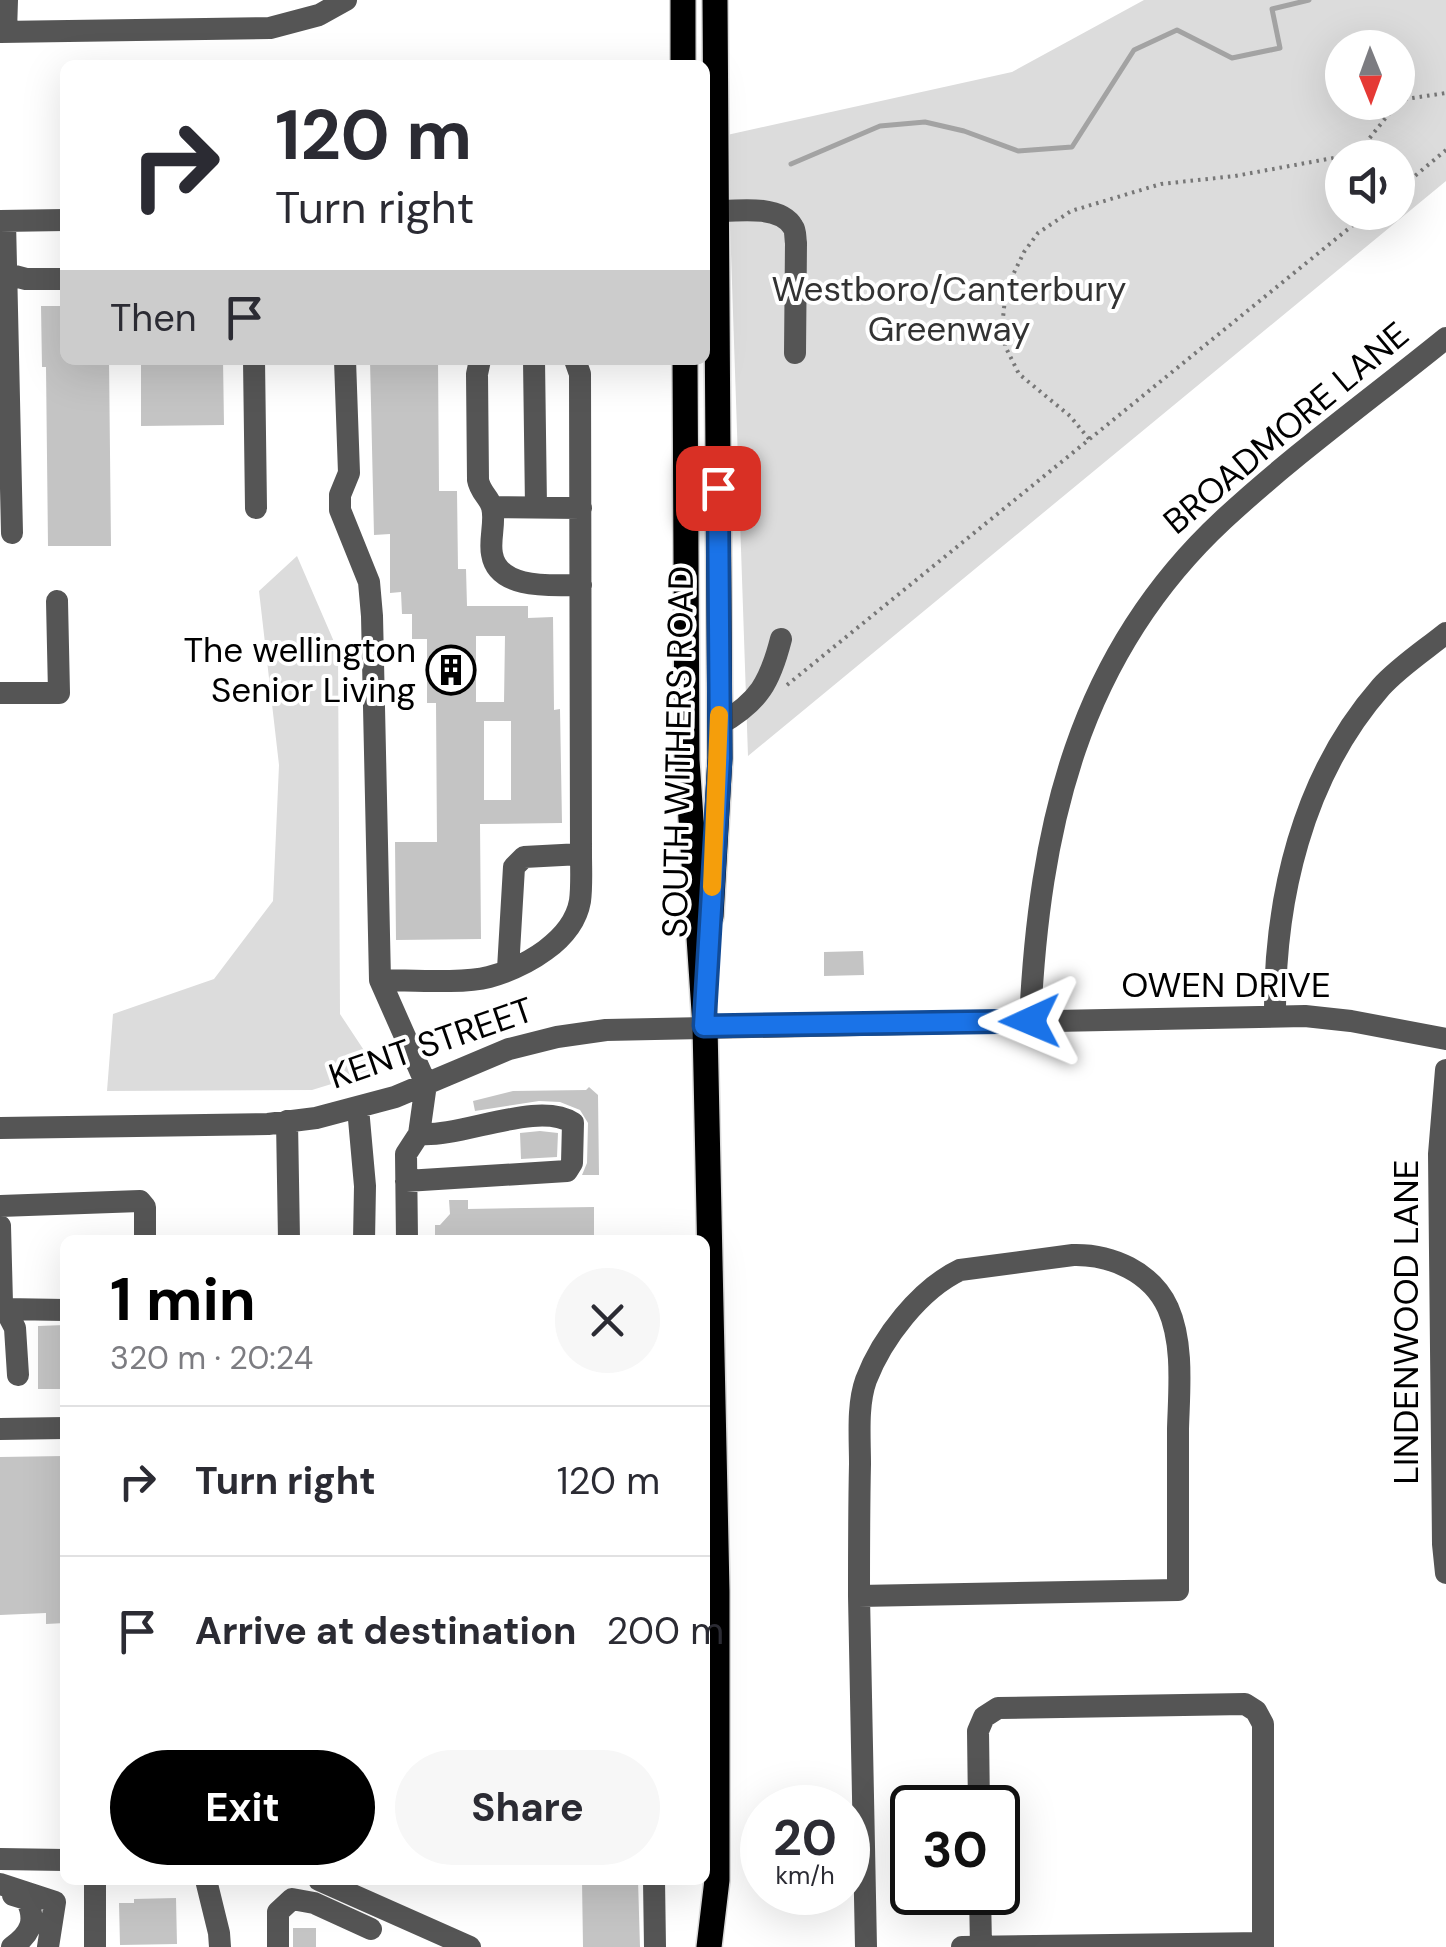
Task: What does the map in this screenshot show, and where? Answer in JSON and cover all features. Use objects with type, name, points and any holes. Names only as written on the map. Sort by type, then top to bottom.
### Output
[{"type":"main road","points":[[683,0],[683,60]]},
{"type":"main road","name":"SOUTH WITHERS ROAD","points":[[704,1026],[720,724],[710,212],[715,0]]},
{"type":"main road","name":"SOUTH WITHERS ROAD","points":[[685,365],[687,760],[704,1026],[709,1235]]},
{"type":"main road","name":"SOUTH WITHERS ROAD","points":[[710,1287],[717,1591],[717,1880],[710,1947]]},
{"type":"main road","name":"SOUTH WITHERS ROAD","points":[[717,1880],[728,1947]]},
{"type":"street","points":[[7,0],[3,32],[270,28],[319,16],[346,0]]},
{"type":"street","points":[[710,212],[763,212],[780,216],[793,226],[795,353]]},
{"type":"street","points":[[12,533],[2,221],[60,220]]},
{"type":"street","points":[[6,274],[60,278]]},
{"type":"street","name":"BROADMORE LANE","points":[[1030,1021],[1034,935],[1054,812],[1078,735],[1119,650],[1168,579],[1223,520],[1446,338]]},
{"type":"street","points":[[254,365],[256,508]]},
{"type":"street","points":[[345,365],[348,473],[340,495],[340,510],[369,582],[372,616],[380,980],[426,1084],[419,1134],[406,1154],[407,1235]]},
{"type":"street","points":[[479,365],[478,480],[492,507],[491,553],[499,568],[517,580],[581,586]]},
{"type":"street","points":[[534,365],[536,508]]},
{"type":"street","points":[[380,980],[486,978],[546,950],[574,920],[580,901],[581,854],[580,374],[577,365]]},
{"type":"street","points":[[492,507],[581,508]]},
{"type":"street","points":[[0,693],[59,693],[57,601]]},
{"type":"street","points":[[1275,1016],[1275,974],[1284,892],[1314,797],[1336,752],[1384,684],[1446,632]]},
{"type":"street","points":[[720,724],[745,710],[760,694],[774,668],[781,639]]},
{"type":"street","points":[[508,969],[514,866],[524,857],[581,854]]},
{"type":"street","name":"OWEN DRIVE","points":[[704,1026],[1275,1016],[1351,1021],[1446,1039]]},
{"type":"street","name":"KENT STREET","points":[[0,1128],[287,1121],[358,1108],[509,1049],[557,1037],[606,1030],[704,1026]]},
{"type":"street","name":"LINDENWOOD LANE","points":[[1446,1070],[1439,1154],[1446,1573]]},
{"type":"street","points":[[358,1108],[365,1186],[364,1235]]},
{"type":"street","points":[[406,1181],[567,1172],[572,1163],[573,1122],[566,1118],[516,1117],[438,1136],[419,1134]]},
{"type":"street","points":[[287,1121],[290,1235]]},
{"type":"street","points":[[0,1206],[140,1201],[145,1207],[145,1235]]},
{"type":"street","points":[[0,1226],[2,1302],[16,1328],[18,1375]]},
{"type":"street","points":[[858,1596],[1178,1590],[1179,1361],[1170,1310],[1152,1284],[1110,1259],[1073,1255],[976,1265],[944,1278],[927,1292],[892,1334],[866,1382],[860,1413],[858,1596],[866,1947]]},
{"type":"street","points":[[6,1309],[60,1310]]},
{"type":"street","points":[[0,1429],[60,1428]]},
{"type":"street","points":[[962,1947],[1263,1945],[1263,1724],[1256,1711],[1245,1704],[998,1708],[984,1717],[978,1731],[979,1785]]},
{"type":"street","points":[[0,1859],[60,1860]]},
{"type":"street","points":[[95,1885],[95,1947]]},
{"type":"street","points":[[207,1885],[220,1947]]},
{"type":"street","points":[[328,1885],[428,1938],[470,1947]]},
{"type":"street","points":[[654,1885],[655,1947]]},
{"type":"street","points":[[0,1888],[95,1908]]},
{"type":"street","points":[[0,1888],[26,1899],[32,1910],[33,1922],[26,1937],[12,1947]]},
{"type":"street","points":[[278,1947],[278,1912],[284,1902],[292,1899],[314,1903],[371,1929]]},
{"type":"street","points":[[48,1947],[55,1902]]},
{"type":"street","points":[[980,1915],[981,1947]]},
{"type":"path","points":[[1089,440],[1070,416],[1019,374],[1005,346],[1002,318],[1006,289],[1038,233],[1071,211],[1160,184],[1235,176],[1344,156],[1364,145],[1396,105],[1406,99],[1446,93]]},
{"type":"path","points":[[1415,176],[1446,150]]},
{"type":"path","points":[[778,692],[1348,230]]},
{"type":"green space","name":"Westboro/Canterbury Greenway","points":[[1144,0],[1446,0],[1446,181],[1415,207],[1415,140],[1325,140],[1325,230],[1387,230],[748,756],[727,135],[1012,72]]},
{"type":"green space","points":[[297,556],[338,651],[340,1014],[377,1070],[312,1090],[107,1091],[113,1014],[214,979],[273,901],[279,765],[259,591]]},
{"type":"building","points":[[41,306],[60,306],[60,365],[109,365],[111,546],[48,546],[46,367],[42,367]]},
{"type":"building","points":[[141,365],[223,365],[224,425],[141,426]]},
{"type":"building","name":"The wellington Senior Living","points":[[370,365],[438,365],[439,491],[457,491],[458,569],[466,569],[467,606],[528,606],[528,618],[553,617],[554,710],[560,709],[562,823],[480,824],[481,939],[396,940],[395,842],[437,842],[436,703],[427,703],[427,639],[412,639],[412,614],[402,614],[401,592],[390,593],[390,534],[374,535]],"holes":[[[476,636],[505,636],[504,702],[476,702]],[[484,721],[511,721],[511,800],[484,800]]]},
{"type":"building","points":[[863,951],[864,975],[824,976],[824,952]]},
{"type":"building","points":[[589,1087],[598,1095],[599,1175],[582,1175],[587,1163],[588,1123],[580,1110],[560,1102],[539,1101],[475,1111],[473,1101],[513,1091]]},
{"type":"building","points":[[520,1133],[558,1133],[557,1157],[521,1159]]},
{"type":"building","points":[[449,1200],[468,1200],[468,1209],[594,1207],[594,1235],[435,1235],[435,1225],[450,1214]]},
{"type":"building","points":[[60,1325],[60,1389],[38,1389],[38,1326]]},
{"type":"building","points":[[60,1456],[60,1623],[46,1624],[46,1613],[0,1615],[0,1457]]},
{"type":"building","points":[[582,1885],[638,1885],[640,1947],[583,1947]]},
{"type":"building","points":[[176,1898],[177,1944],[120,1945],[119,1903]]},
{"type":"building","points":[[293,1928],[316,1928],[316,1947],[293,1947]]},
{"type":"waterway","points":[[791,164],[880,126],[925,122],[964,131],[1018,151],[1072,147],[1134,50],[1177,30],[1232,58],[1280,48],[1272,9],[1309,0]]},
{"type":"slow traffic","points":[[712,887],[719,715]]},
{"type":"place","name":"The wellington Senior Living","points":[[451,670]]},
{"type":"route","points":[[718,488],[720,758],[704,1026],[1030,1021]]}]
